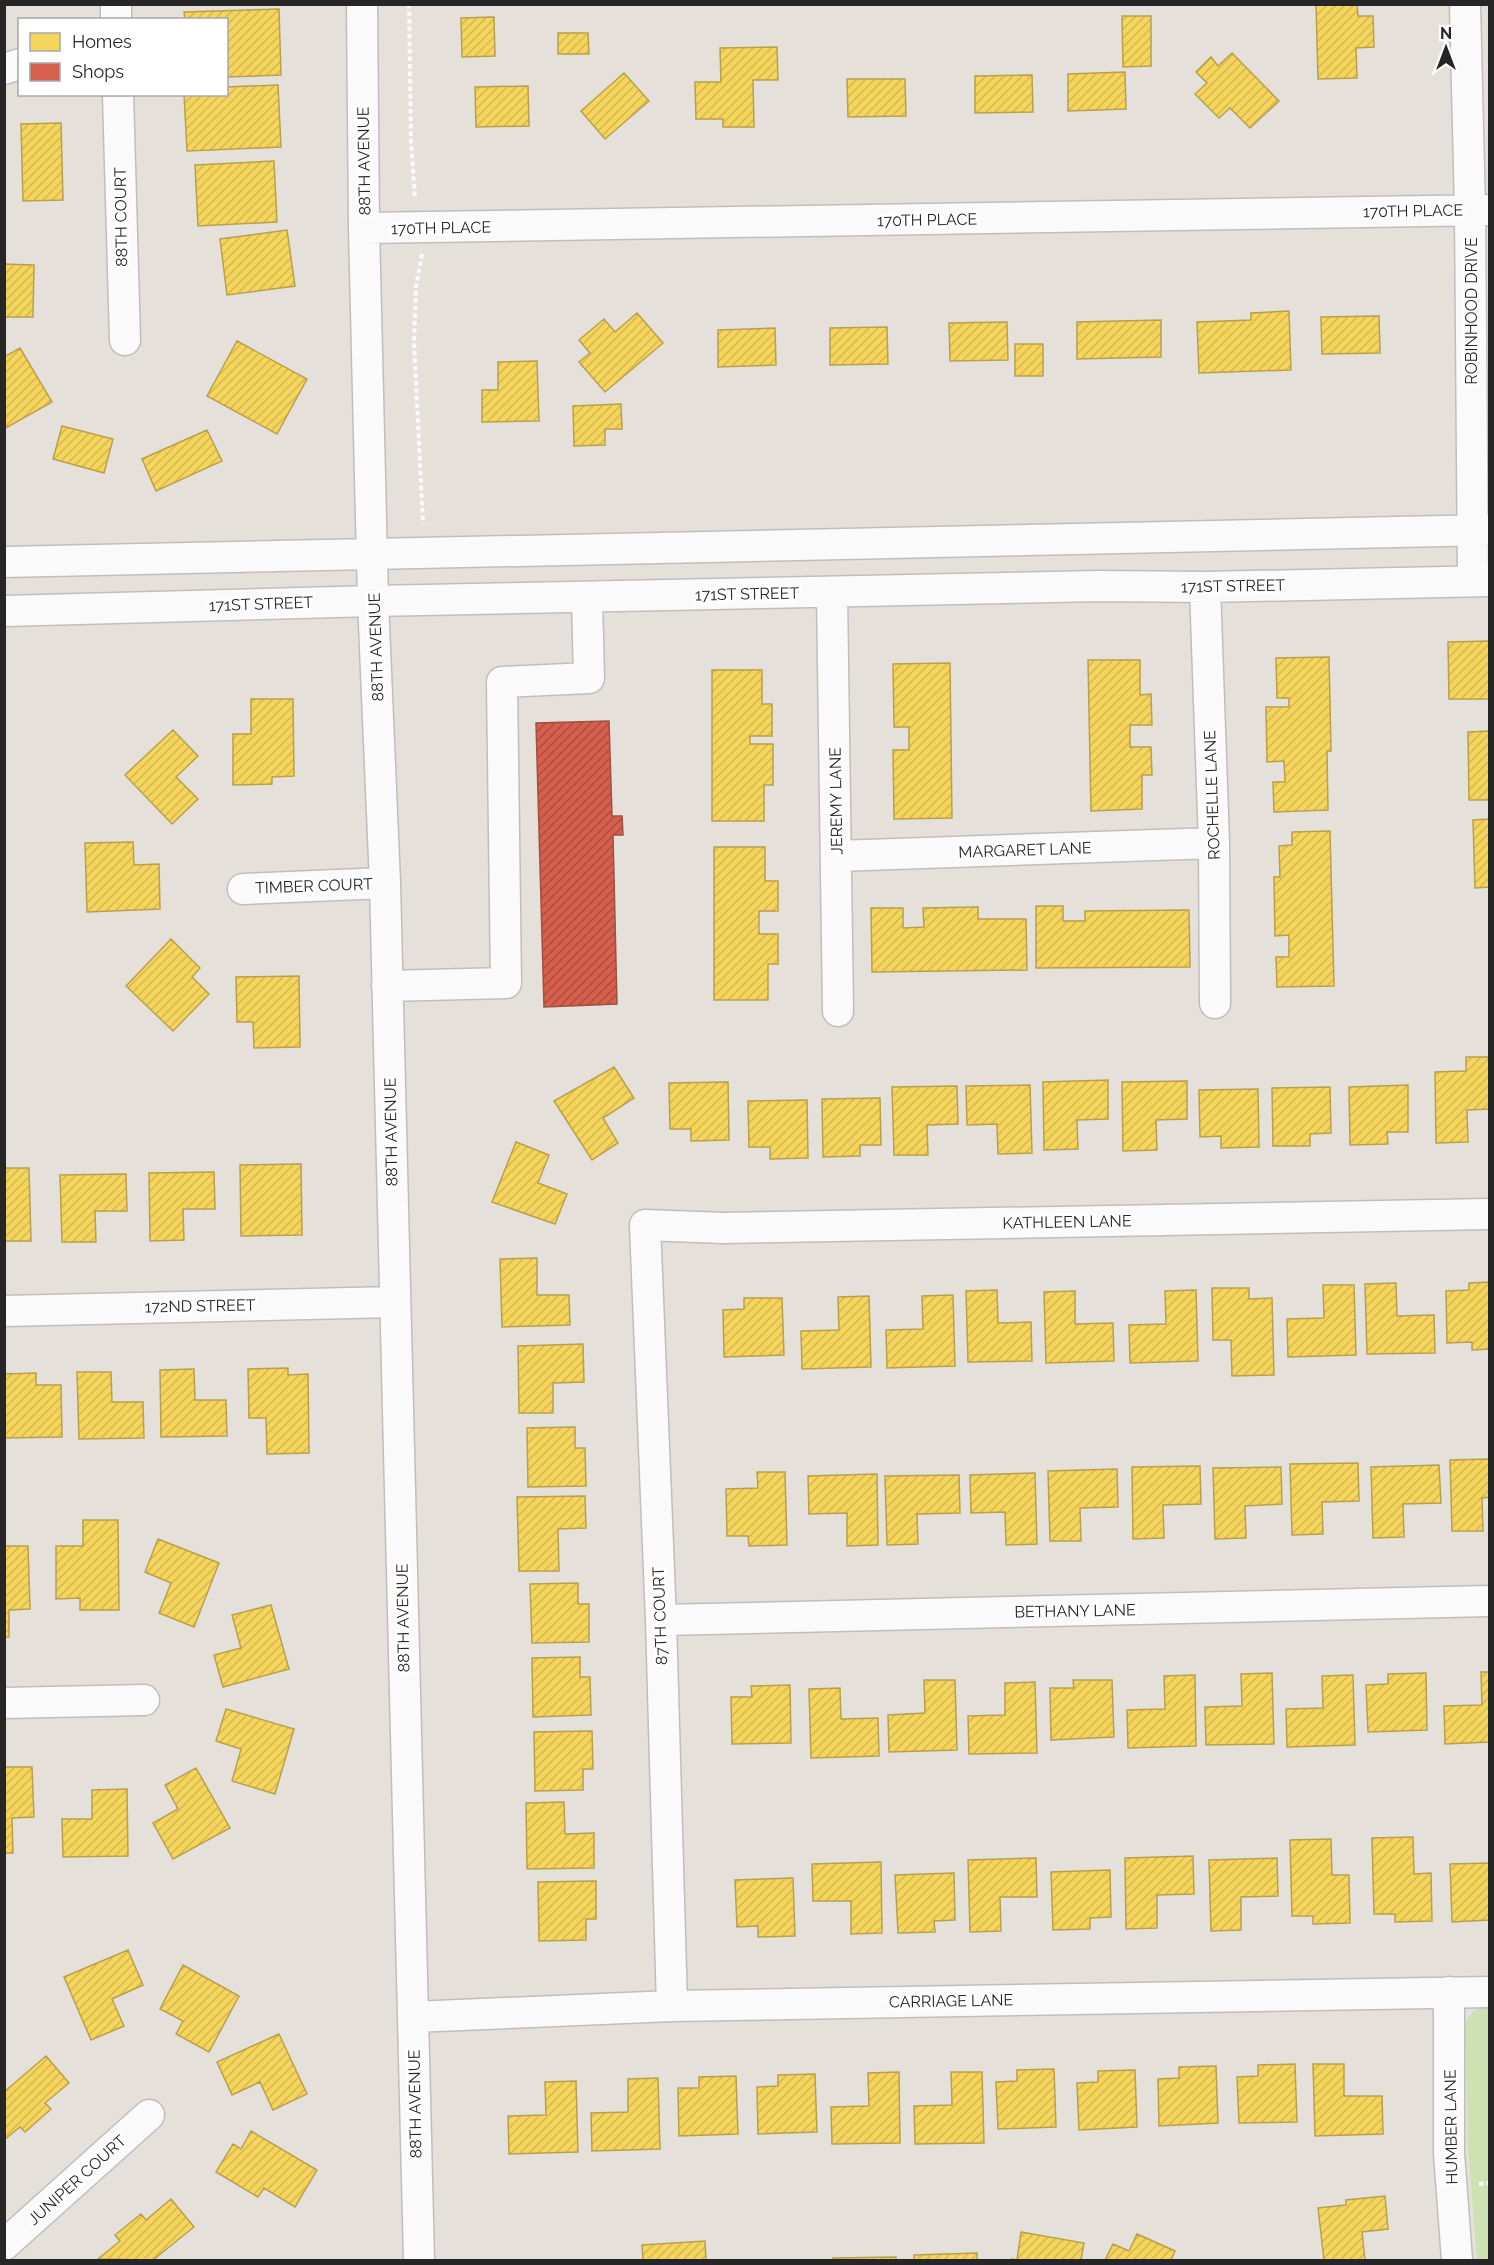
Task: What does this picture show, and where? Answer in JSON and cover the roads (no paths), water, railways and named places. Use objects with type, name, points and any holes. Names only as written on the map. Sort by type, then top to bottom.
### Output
[{"type":"street","name":"88TH AVENUE","points":[[362,4],[364,228],[373,601],[386,883],[394,1302],[419,2260]]},
{"type":"street","name":"ROBINHOOD DRIVE","points":[[1465,4],[1480,210],[1481,581]]},
{"type":"street","name":"88TH COURT","points":[[118,96],[124,340]]},
{"type":"street","name":"170TH PLACE","points":[[364,228],[419,229],[1480,210]]},
{"type":"street","points":[[4,562],[1481,530]]},
{"type":"street","name":"171ST STREET","points":[[4,611],[1099,586],[1205,587],[1481,581]]},
{"type":"street","name":"ROCHELLE LANE","points":[[1205,587],[1214,843],[1215,1003]]},
{"type":"street","name":"JEREMY LANE","points":[[832,592],[838,1011]]},
{"type":"street","points":[[387,986],[506,983],[502,682],[589,678],[587,598]]},
{"type":"street","name":"MARGARET LANE","points":[[837,856],[1214,843]]},
{"type":"street","name":"TIMBER COURT","points":[[243,889],[386,883]]},
{"type":"street","name":"KATHLEEN LANE","points":[[645,1225],[736,1228],[1490,1214]]},
{"type":"street","name":"87TH COURT","points":[[645,1225],[661,1620],[672,2006]]},
{"type":"street","name":"172ND STREET","points":[[4,1311],[394,1302]]},
{"type":"street","name":"BETHANY LANE","points":[[661,1620],[1490,1601]]},
{"type":"street","points":[[4,1703],[144,1700]]},
{"type":"street","name":"HUMBER LANE","points":[[1449,1992],[1449,2153],[1458,2260]]},
{"type":"street","name":"CARRIAGE LANE","points":[[413,2017],[672,2006],[1490,1992]]},
{"type":"street","name":"JUNIPER COURT","points":[[4,2245],[149,2115]]}]
